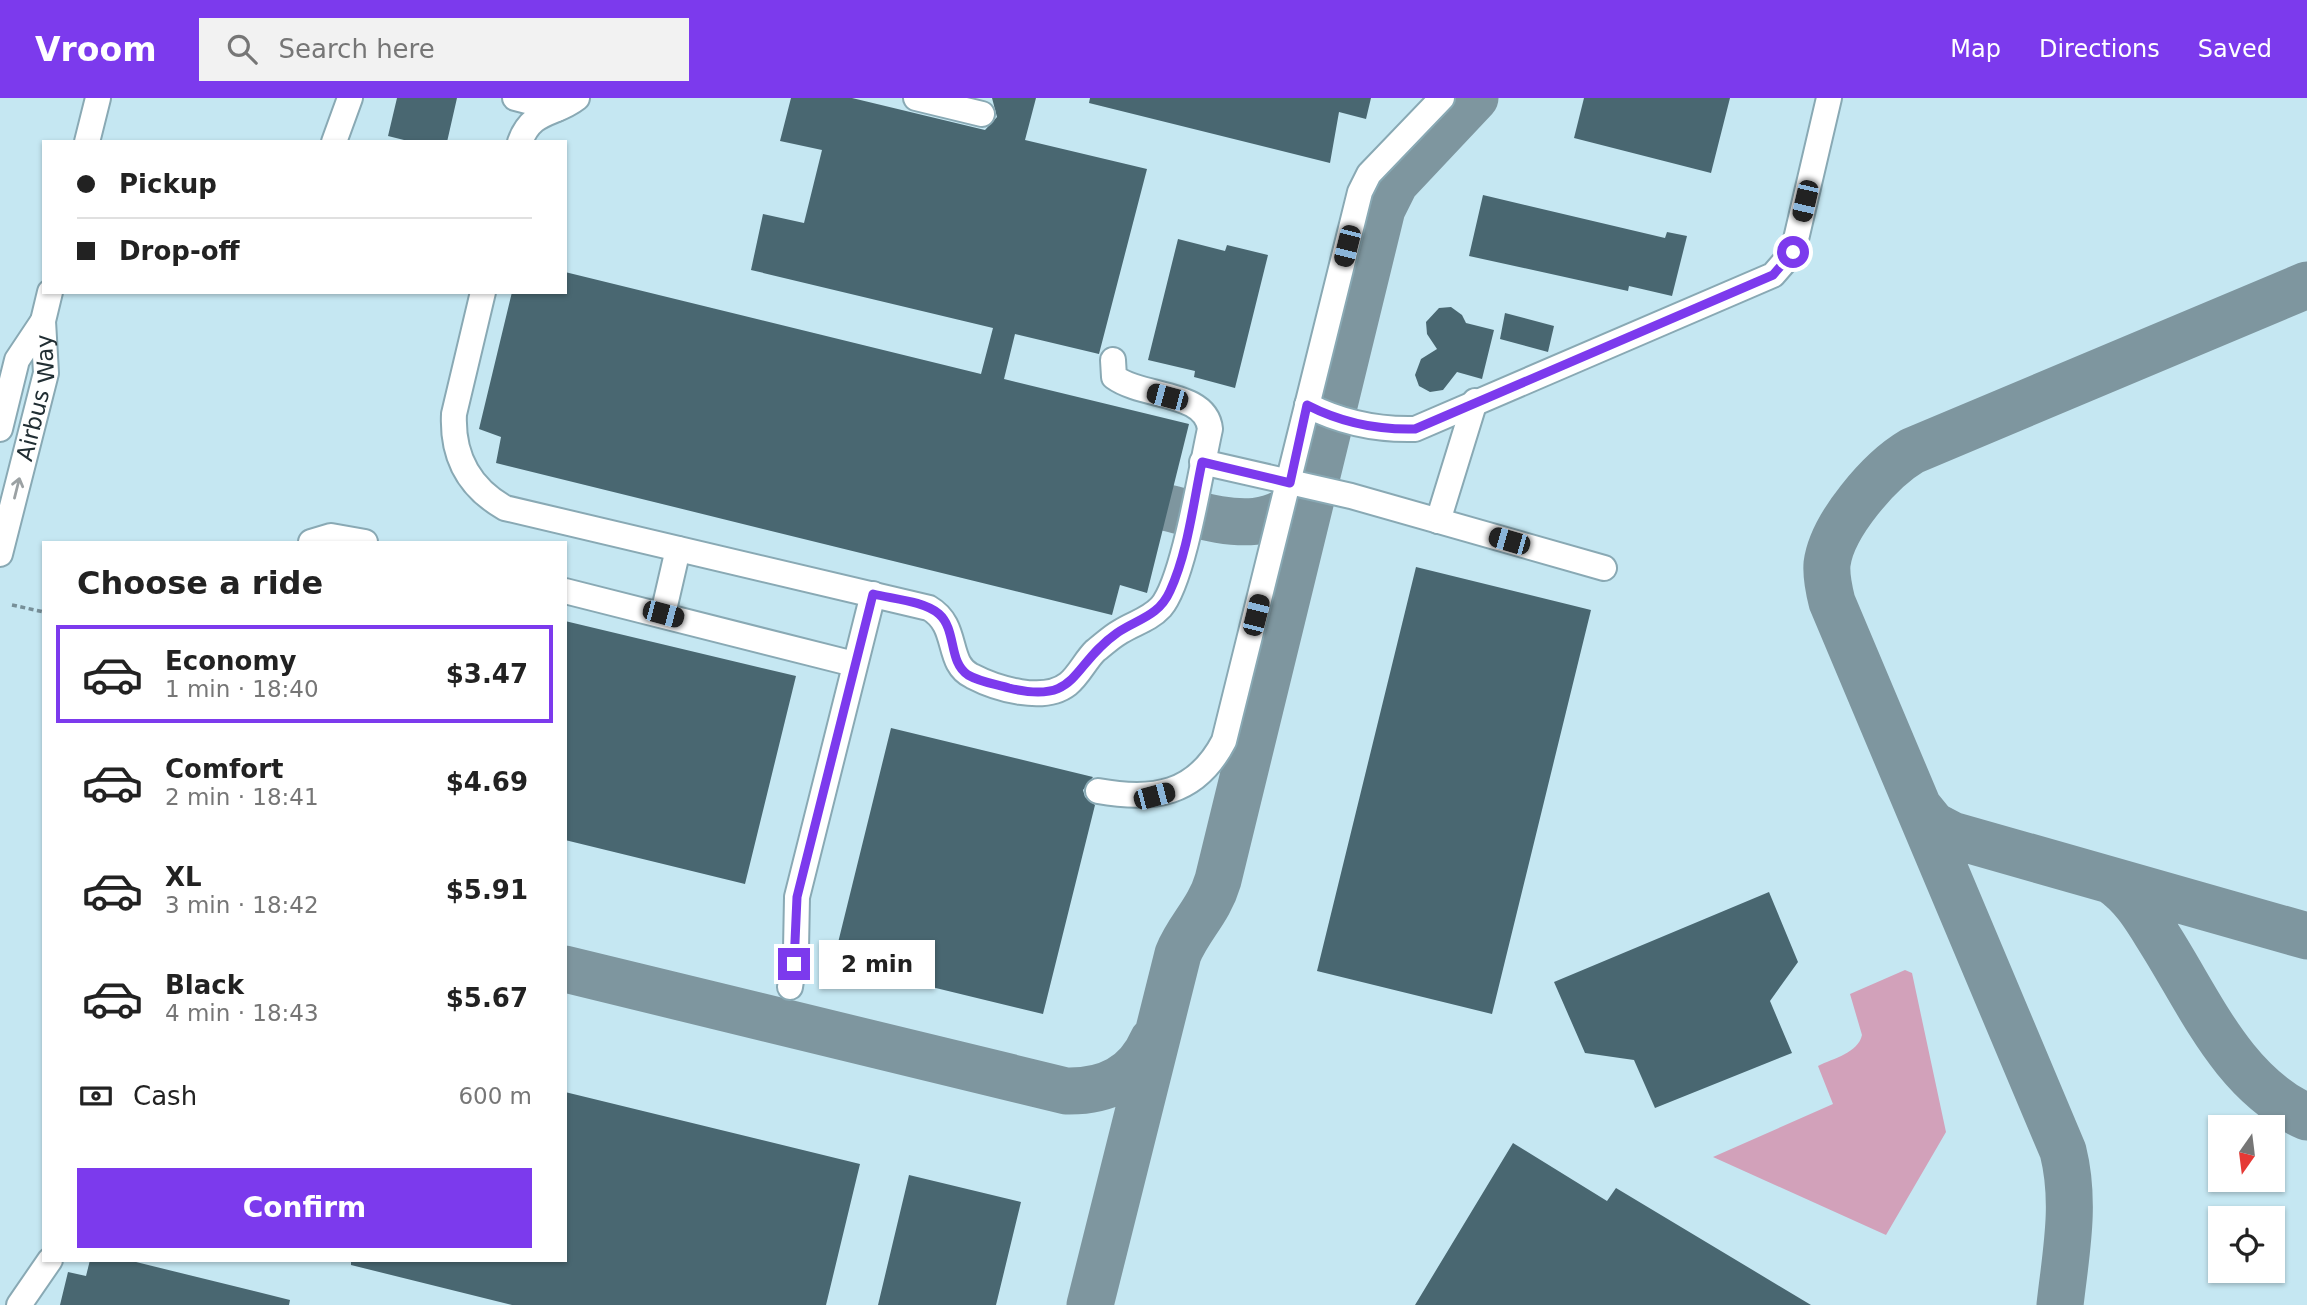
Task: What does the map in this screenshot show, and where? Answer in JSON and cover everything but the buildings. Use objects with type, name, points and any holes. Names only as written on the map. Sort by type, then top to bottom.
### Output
[{"type":"street","points":[[88,140],[98,98]]},
{"type":"street","points":[[335,140],[350,98]]},
{"type":"street","points":[[514,98],[567,103]]},
{"type":"street","points":[[916,98],[982,114]]},
{"type":"street","points":[[1098,791],[1137,797],[1175,790],[1193,779],[1216,756],[1230,721],[1360,192],[1369,174],[1442,98]]},
{"type":"street","points":[[1307,405],[1331,418],[1396,430],[1415,429],[1773,275],[1793,252],[1829,98]]},
{"type":"street","points":[[521,140],[526,125],[546,111],[567,103]]},
{"type":"street","name":"Airbus Way","points":[[0,554],[46,373],[43,321],[50,294]]},
{"type":"street","points":[[483,294],[454,414],[453,431],[462,467],[489,498],[505,508],[929,608],[948,624],[957,660],[970,676],[1032,693],[1050,693],[1071,682],[1093,653],[1119,632],[1150,617],[1162,606],[1180,564],[1210,429],[1209,416],[1200,406],[1127,386],[1114,377],[1113,360]]},
{"type":"street","name":"Airbus Way","points":[[0,429],[17,360],[43,321]]},
{"type":"street","points":[[1438,521],[1475,401]]},
{"type":"street","points":[[1202,462],[1438,521],[1604,568]]},
{"type":"street","points":[[314,541],[331,536],[359,541]]},
{"type":"street","points":[[663,614],[678,549]]},
{"type":"street","points":[[567,591],[854,664]]},
{"type":"street","points":[[790,987],[796,949],[797,897],[873,594]]},
{"type":"street","points":[[19,1305],[49,1262]]},
{"type":"path","points":[[12,604],[42,612]]},
{"type":"shaded area","points":[[1905,970],[1912,973],[1946,1132],[1886,1235],[1713,1157],[1833,1104],[1818,1066],[1851,1051],[1860,1041],[1862,1035],[1850,994]]},
{"type":"taxiway","points":[[1090,1305],[1178,954],[1210,901],[1218,880],[1382,209],[1395,183],[1475,98]]},
{"type":"taxiway","points":[[2060,1305],[2069,1209],[2063,1151],[1832,602],[1827,564],[1838,533],[1859,500],[1886,471],[1912,451],[2307,285]]},
{"type":"taxiway","points":[[1168,508],[1229,521],[1267,519],[1285,512],[1300,499],[1314,480]]},
{"type":"taxiway","points":[[1920,809],[1933,825],[1952,835],[2307,936]]},
{"type":"taxiway","points":[[2112,881],[2134,901],[2146,917],[2206,1018],[2240,1065],[2282,1103],[2307,1117]]},
{"type":"taxiway","points":[[567,969],[1066,1091],[1094,1089],[1118,1080],[1138,1064],[1153,1040]]},
{"type":"route","points":[[794,964],[797,897],[873,594],[929,608],[938,613],[948,624],[957,660],[970,676],[1032,693],[1050,693],[1061,689],[1071,682],[1093,653],[1119,632],[1150,617],[1162,606],[1180,564],[1202,462],[1290,483],[1307,405],[1331,418],[1396,430],[1415,429],[1773,275],[1793,252]]}]
